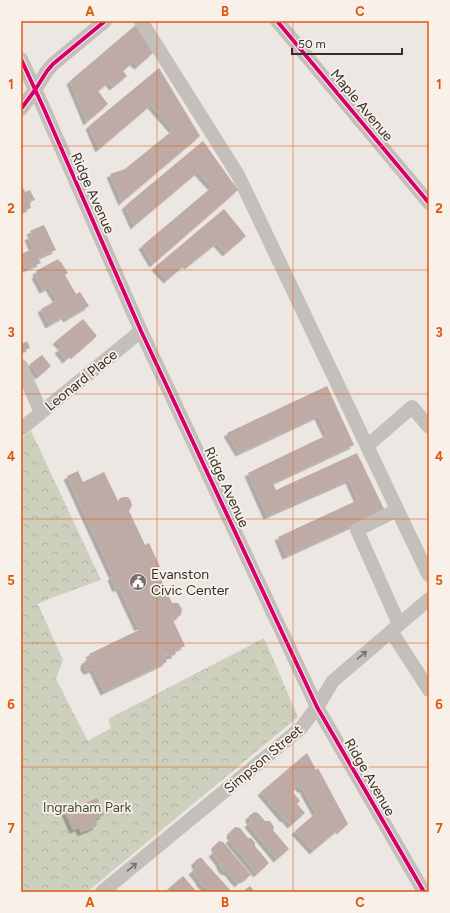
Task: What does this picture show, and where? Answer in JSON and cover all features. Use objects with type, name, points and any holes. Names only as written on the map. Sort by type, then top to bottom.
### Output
[{"type":"street","points":[[21,109],[53,64],[105,21]]},
{"type":"street","points":[[141,21],[238,175],[429,575]]},
{"type":"street","name":"Maple Avenue","points":[[279,22],[429,203]]},
{"type":"street","name":"Ridge Avenue","points":[[21,59],[141,331],[317,707],[424,892]]},
{"type":"street","name":"Leonard Place","points":[[21,430],[141,331]]},
{"type":"street","points":[[21,366],[42,413]]},
{"type":"street","points":[[367,446],[412,407],[429,427]]},
{"type":"street","points":[[397,510],[357,530],[395,628],[429,690]]},
{"type":"street","name":"Simpson Street","points":[[102,892],[301,728],[317,707],[333,681],[429,599]]},
{"type":"green space","name":"Ingraham Park","points":[[31,431],[101,580],[38,604],[63,660],[56,679],[88,741],[111,728],[108,719],[264,638],[298,717],[87,892],[21,892],[21,439]]},
{"type":"building","points":[[137,24],[153,53],[138,66],[133,62],[123,71],[127,76],[113,87],[109,82],[98,91],[108,104],[87,122],[70,81]]},
{"type":"building","points":[[159,68],[200,136],[122,202],[110,174],[125,169],[173,130],[151,105],[99,149],[89,126]]},
{"type":"building","points":[[203,141],[238,190],[153,264],[142,246],[212,187],[198,172],[134,226],[125,206]]},
{"type":"building","points":[[21,186],[25,192],[30,190],[35,200],[29,202],[31,208],[21,212]]},
{"type":"building","points":[[224,209],[246,236],[226,253],[217,243],[188,266],[186,264],[167,280],[155,267]]},
{"type":"building","points":[[44,225],[56,250],[38,258],[41,263],[26,269],[21,258],[21,254],[33,249],[28,237],[32,235],[30,231]]},
{"type":"building","points":[[58,259],[68,273],[65,275],[76,294],[80,292],[89,306],[67,319],[65,316],[49,325],[41,309],[57,300],[49,287],[43,290],[35,275],[37,274],[36,271]]},
{"type":"building","points":[[83,319],[97,336],[74,356],[73,354],[66,360],[58,350],[62,347],[56,341]]},
{"type":"building","points":[[27,341],[30,348],[25,350],[22,344]]},
{"type":"building","points":[[42,355],[51,366],[39,376],[30,364]]},
{"type":"building","points":[[327,386],[354,445],[273,483],[276,490],[357,453],[385,511],[286,556],[278,537],[358,500],[349,480],[267,516],[248,473],[327,435],[318,416],[239,453],[227,433]]},
{"type":"building","name":"Evanston Civic Center","points":[[78,471],[83,482],[104,472],[118,501],[120,498],[128,497],[132,506],[129,511],[145,545],[149,543],[160,567],[156,569],[172,603],[178,603],[182,609],[180,616],[172,618],[185,646],[176,650],[175,655],[164,656],[167,662],[104,692],[93,669],[87,671],[84,667],[86,660],[91,658],[89,654],[143,628],[141,626],[138,628],[119,587],[116,589],[111,577],[113,576],[67,476]]},
{"type":"building","points":[[307,753],[316,770],[318,768],[348,824],[340,831],[339,829],[313,851],[295,831],[316,813],[303,789],[301,789],[296,783],[294,786],[296,789],[293,792],[300,801],[297,804],[305,813],[291,825],[261,792]]},
{"type":"building","points":[[97,798],[104,815],[94,820],[97,826],[81,833],[79,828],[73,830],[65,812]]},
{"type":"building","points":[[254,812],[258,813],[265,821],[270,821],[274,827],[273,830],[289,849],[277,859],[248,824],[251,821],[249,816]]},
{"type":"building","points":[[235,827],[240,828],[248,838],[251,838],[255,843],[255,846],[269,863],[257,874],[229,840],[232,837],[230,835],[231,831]]},
{"type":"building","points":[[219,841],[224,843],[251,875],[244,880],[243,879],[238,884],[228,872],[224,871],[212,853],[216,850],[215,845]]},
{"type":"building","points":[[202,858],[232,892],[210,892],[200,883],[192,871],[197,867],[195,861]]},
{"type":"building","points":[[183,876],[197,892],[170,892],[168,889]]},
{"type":"building","points":[[250,886],[255,892],[242,892]]},
{"type":"cycle path","points":[[21,109],[53,64],[105,21]]},
{"type":"cycle path","points":[[277,21],[429,203]]},
{"type":"cycle path","points":[[21,59],[141,331],[317,707],[424,892]]},
{"type":"place","name":"Evanston Civic Center","points":[[138,582]]}]
